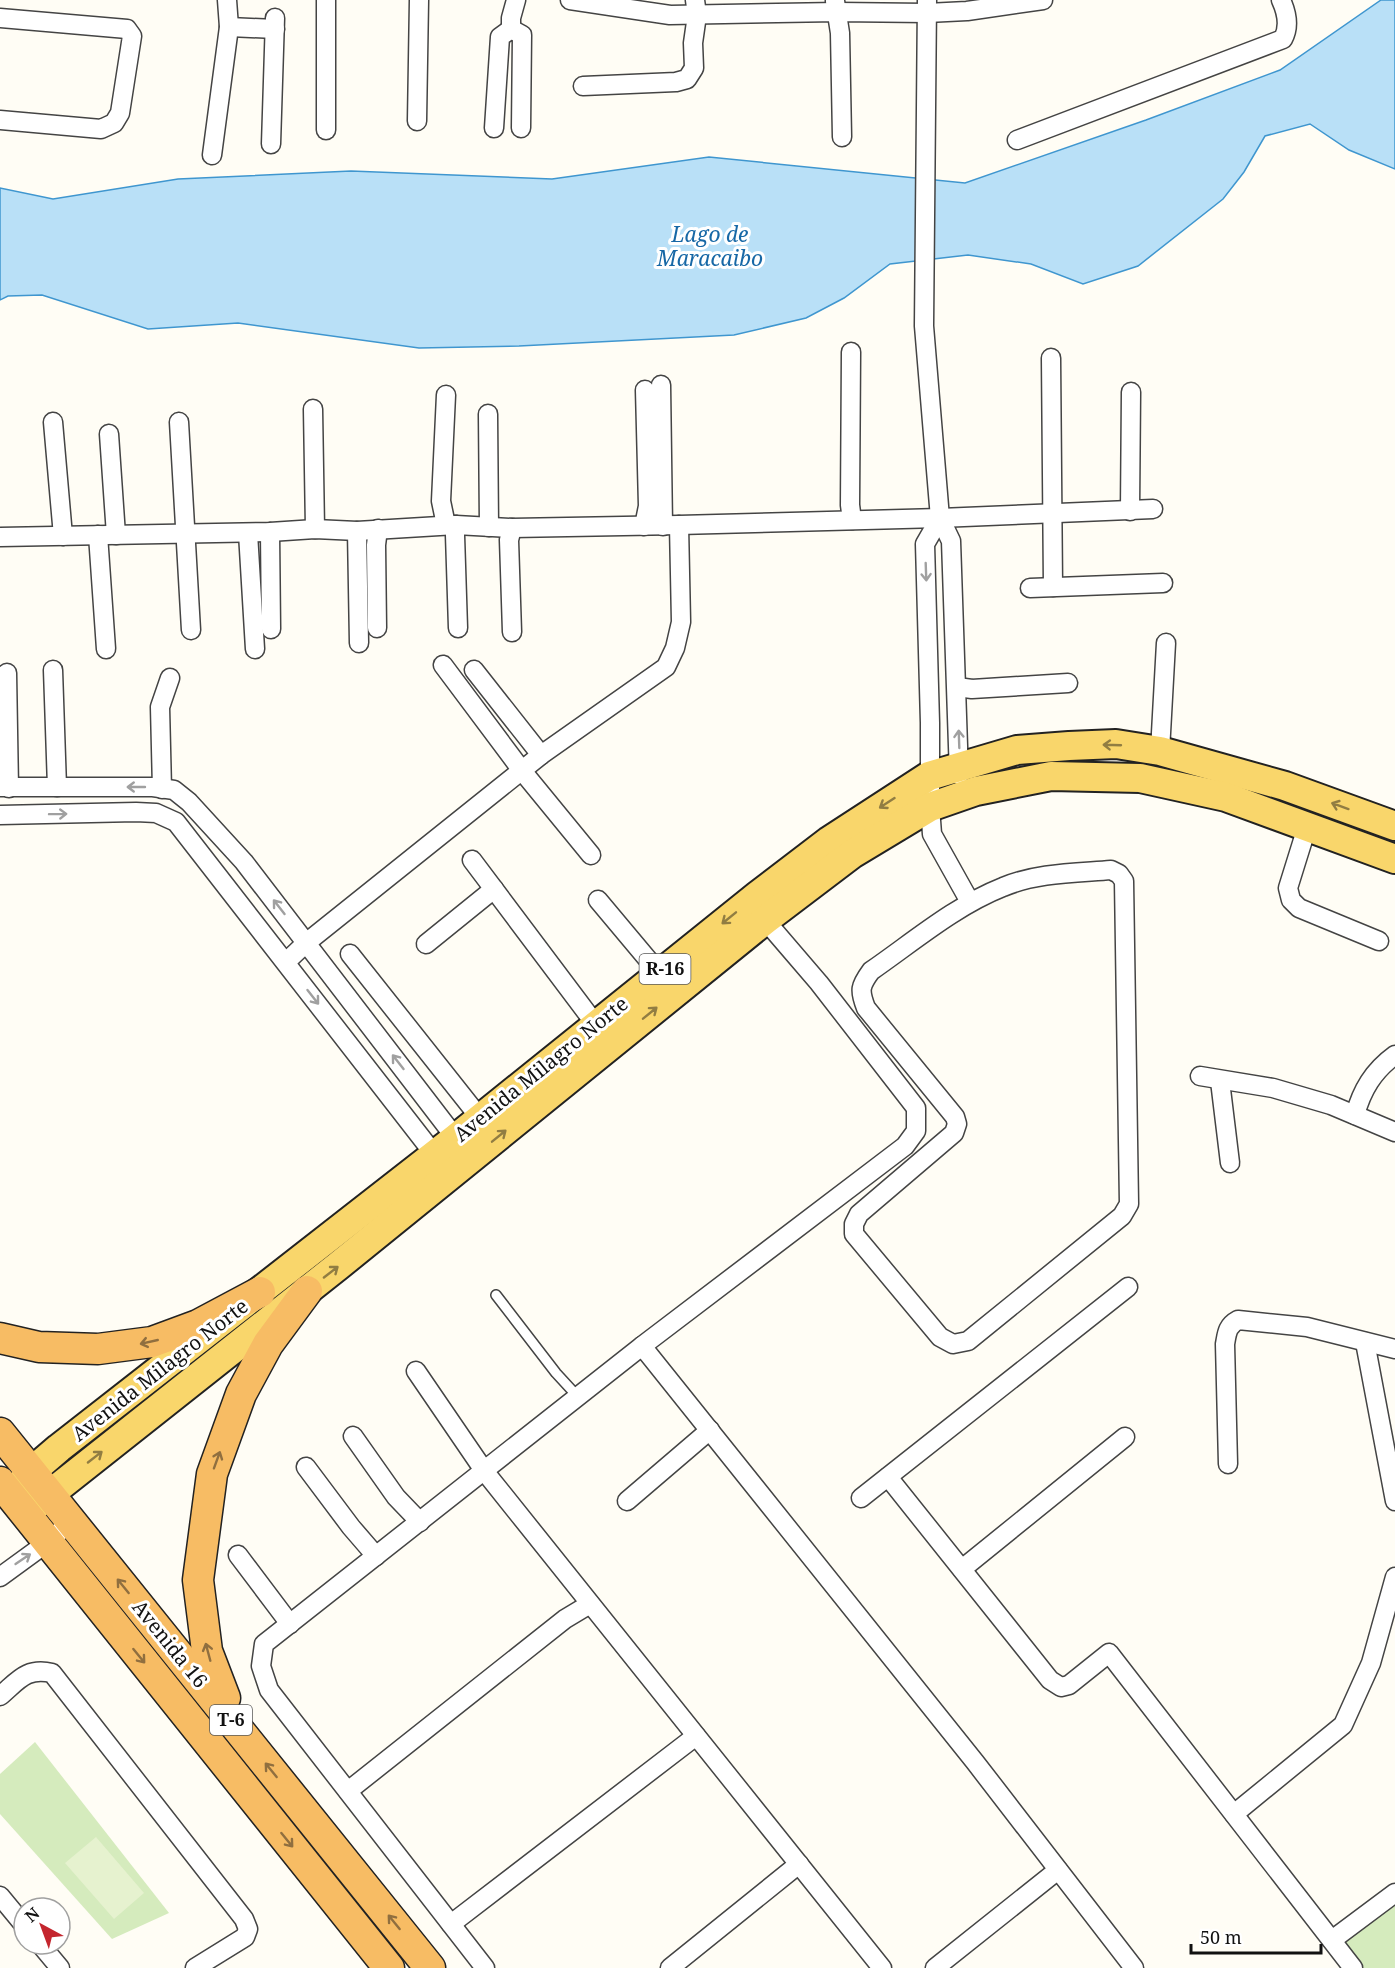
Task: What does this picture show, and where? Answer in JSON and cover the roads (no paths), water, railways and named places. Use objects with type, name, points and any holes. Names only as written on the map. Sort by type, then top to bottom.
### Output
[{"type":"highway","points":[[236,1726],[207,1652],[198,1581],[212,1474],[241,1394],[268,1344],[307,1291]]},
{"type":"highway","points":[[0,1338],[39,1347],[98,1349],[152,1342],[198,1325],[260,1292]]},
{"type":"highway","name":"Avenida 16","points":[[0,1433],[430,1968]]},
{"type":"highway","name":"Avenida 16","points":[[9,1499],[48,1542],[389,1968]]},
{"type":"main road","name":"Avenida Milagro Norte","points":[[9,1499],[40,1483],[307,1291],[453,1156],[480,1118],[829,841],[929,776],[1017,750],[1116,744],[1160,751],[1285,786],[1395,826]]},
{"type":"main road","name":"Avenida Milagro Norte","points":[[40,1483],[59,1448],[260,1292],[453,1156],[852,854],[930,807],[976,791],[1051,776],[1140,778],[1226,797],[1395,859]]},
{"type":"street","points":[[212,154],[229,27],[227,0]]},
{"type":"street","points":[[326,0],[326,130]]},
{"type":"street","points":[[417,121],[419,0]]},
{"type":"street","points":[[511,29],[511,18],[516,0]]},
{"type":"street","points":[[570,0],[670,15],[701,8],[836,6],[927,6],[967,11],[1042,0]]},
{"type":"street","points":[[1017,140],[1283,39],[1288,29],[1286,12],[1281,0]]},
{"type":"street","points":[[836,6],[840,33],[842,137]]},
{"type":"street","points":[[927,6],[924,326],[940,518],[951,541],[960,767],[958,798]]},
{"type":"street","points":[[583,86],[676,82],[687,79],[694,68],[693,43],[701,8]]},
{"type":"street","points":[[0,18],[127,29],[132,36],[132,44],[120,113],[114,123],[101,129],[0,120]]},
{"type":"street","points":[[229,27],[275,23],[271,144]]},
{"type":"street","points":[[494,128],[500,37],[511,29]]},
{"type":"street","points":[[511,29],[522,35],[521,128]]},
{"type":"street","points":[[850,352],[850,505],[852,520]]},
{"type":"street","points":[[1051,358],[1053,587]]},
{"type":"street","points":[[286,962],[306,943],[523,772],[541,755],[666,668],[675,648],[681,622],[653,388],[648,506],[644,526]]},
{"type":"street","points":[[1130,511],[1131,392]]},
{"type":"street","points":[[446,395],[441,501],[454,535],[458,628]]},
{"type":"street","points":[[313,409],[315,529]]},
{"type":"street","points":[[488,414],[489,527]]},
{"type":"street","points":[[52,422],[63,536]]},
{"type":"street","points":[[179,422],[191,630]]},
{"type":"street","points":[[106,649],[109,434]]},
{"type":"street","points":[[0,537],[248,533],[315,529],[357,531],[451,525],[512,528],[644,526],[940,518],[1153,509]]},
{"type":"street","points":[[940,518],[925,544],[932,834],[970,902]]},
{"type":"street","points":[[512,528],[509,540],[512,632]]},
{"type":"street","points":[[377,628],[376,545],[378,529]]},
{"type":"street","points":[[357,531],[359,643]]},
{"type":"street","points":[[270,532],[271,629]]},
{"type":"street","points":[[248,533],[255,649]]},
{"type":"street","points":[[1030,588],[1163,583]]},
{"type":"street","points":[[1160,751],[1166,643]]},
{"type":"street","points":[[443,665],[523,772],[591,855]]},
{"type":"street","points":[[52,670],[57,787]]},
{"type":"street","points":[[474,670],[541,755]]},
{"type":"street","points":[[7,673],[5,788],[153,787],[174,790],[189,802],[244,862],[419,1089],[453,1156]]},
{"type":"street","points":[[162,789],[160,707],[170,678]]},
{"type":"street","points":[[957,687],[972,689],[1068,683]]},
{"type":"street","points":[[0,815],[136,812],[156,813],[176,822],[286,962],[453,1156]]},
{"type":"street","points":[[1307,827],[1288,888],[1291,900],[1299,908],[1379,941]]},
{"type":"street","points":[[472,860],[596,1025]]},
{"type":"street","points":[[1111,870],[1119,874],[1124,881],[1129,1204],[1122,1216],[968,1341],[953,1344],[940,1337],[854,1234],[854,1224],[859,1214],[954,1133],[957,1124],[955,1117],[866,1008],[861,995],[862,983],[872,971],[970,902],[1004,886],[1036,877],[1111,870]]},
{"type":"street","points":[[426,944],[494,890]]},
{"type":"street","points":[[598,900],[660,974]]},
{"type":"street","points":[[485,1968],[269,1689],[261,1666],[264,1644],[579,1398],[642,1346],[905,1146],[916,1131],[916,1108],[819,983],[765,920]]},
{"type":"street","points":[[350,954],[480,1118]]},
{"type":"street","points":[[1355,1115],[1360,1097],[1380,1066],[1395,1055]]},
{"type":"street","points":[[419,1089],[441,1070]]},
{"type":"street","points":[[1200,1076],[1273,1088],[1332,1106],[1395,1132]]},
{"type":"street","points":[[1220,1081],[1230,1163]]},
{"type":"street","points":[[861,1498],[1128,1287]]},
{"type":"street","points":[[1228,1464],[1225,1344],[1228,1329],[1232,1323],[1238,1320],[1307,1328],[1395,1349]]},
{"type":"street","points":[[1365,1342],[1395,1502]]},
{"type":"street","points":[[642,1346],[975,1762],[1134,1968]]},
{"type":"street","points":[[416,1371],[485,1472],[882,1968]]},
{"type":"street","points":[[627,1501],[710,1430]]},
{"type":"street","points":[[353,1436],[396,1497],[420,1522]]},
{"type":"street","points":[[962,1569],[1125,1437]]},
{"type":"street","points":[[306,1467],[376,1556]]},
{"type":"street","points":[[888,1477],[1050,1680],[1060,1687],[1069,1685],[1109,1653],[1353,1968]]},
{"type":"street","points":[[0,1577],[48,1542],[71,1521]]},
{"type":"street","points":[[238,1556],[290,1624]]},
{"type":"street","points":[[1234,1814],[1343,1725],[1371,1663],[1395,1577]]},
{"type":"street","points":[[348,1791],[565,1619],[590,1604]]},
{"type":"street","points":[[0,1696],[29,1672],[40,1670],[52,1673],[244,1919],[248,1929],[245,1937],[195,1968]]},
{"type":"street","points":[[451,1924],[696,1736]]},
{"type":"street","points":[[670,1968],[799,1864]]},
{"type":"street","points":[[935,1968],[1058,1870]]},
{"type":"street","points":[[1332,1940],[1395,1893]]},
{"type":"street","points":[[0,1896],[12,1910]]},
{"type":"street","points":[[50,1956],[60,1968]]},
{"type":"lane","points":[[496,1295],[556,1373],[579,1398]]},
{"type":"water","name":"Lago de Maracaibo","points":[[1381,0],[1395,0],[1395,169],[1349,150],[1310,124],[1265,136],[1244,172],[1223,199],[1138,266],[1083,284],[1031,264],[968,255],[890,264],[844,298],[806,318],[734,335],[519,346],[419,348],[238,323],[148,329],[42,295],[8,296],[0,300],[0,188],[53,199],[178,179],[351,171],[552,179],[709,157],[965,183],[1146,120],[1280,70]]}]
